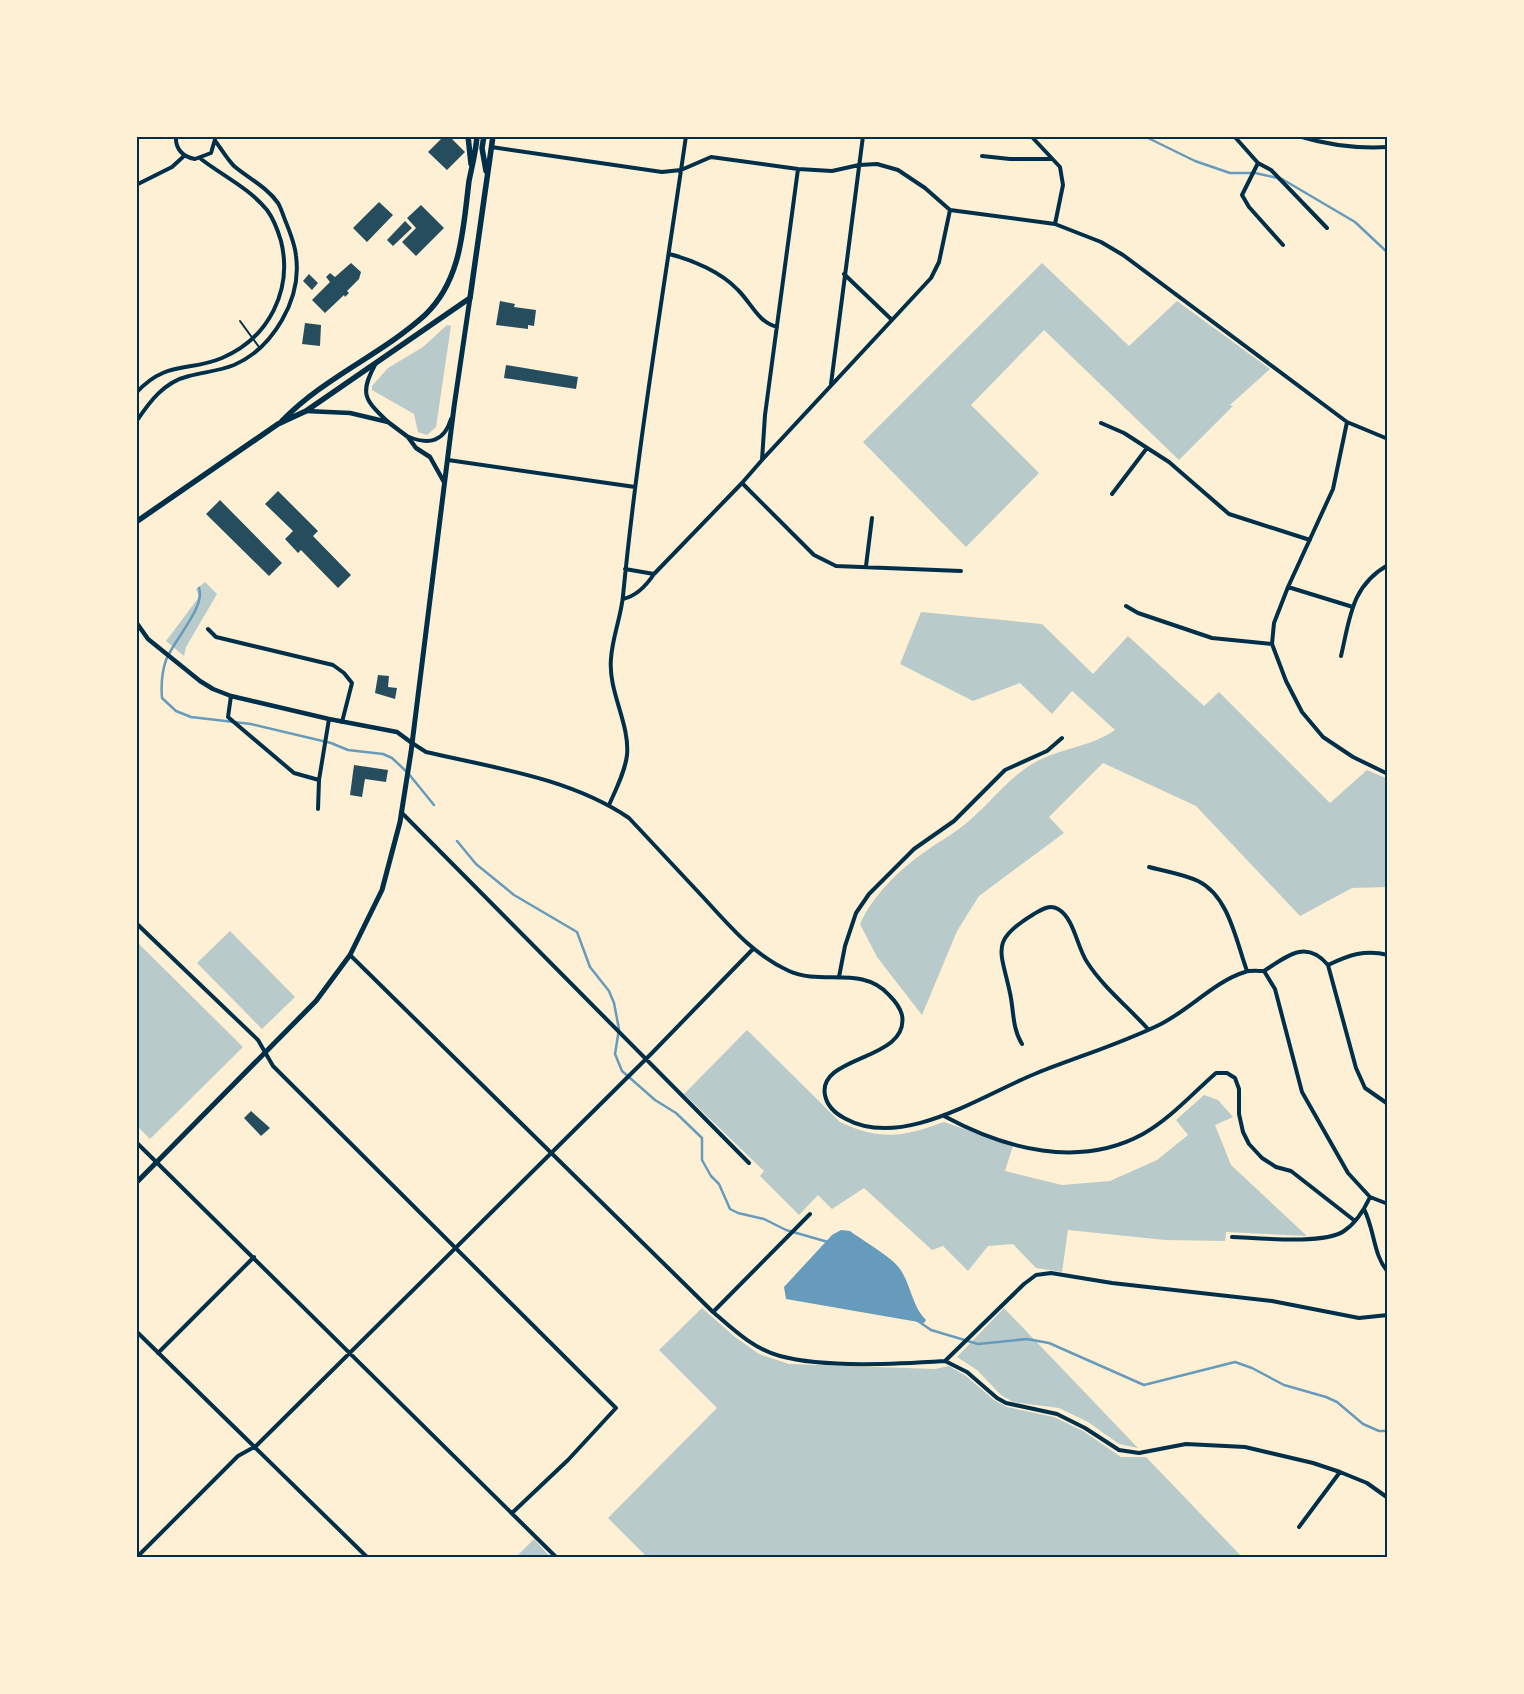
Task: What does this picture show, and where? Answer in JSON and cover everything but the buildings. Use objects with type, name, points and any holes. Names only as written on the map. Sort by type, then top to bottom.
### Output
[{"type":"main road","points":[[468,136],[472,167]]},
{"type":"main road","points":[[278,424],[298,403],[409,328],[439,299],[451,278],[459,254],[477,136]]},
{"type":"main road","points":[[484,136],[482,148],[487,180]]},
{"type":"main road","points":[[136,1183],[308,1012],[334,979],[350,954],[382,890],[393,855],[412,743],[454,407],[493,136]]},
{"type":"main road","points":[[136,522],[278,424],[306,411],[470,298]]},
{"type":"street","points":[[136,393],[161,373],[178,366],[219,359],[235,352],[253,339],[270,318],[280,298],[285,276],[284,255],[279,234],[268,212],[254,196],[201,159],[184,156],[177,145],[176,136]]},
{"type":"street","points":[[201,159],[211,153],[216,142],[216,136]]},
{"type":"street","points":[[609,805],[620,780],[627,754],[624,730],[611,680],[611,658],[623,599],[635,487],[686,136]]},
{"type":"street","points":[[831,384],[863,136]]},
{"type":"street","points":[[1031,136],[1060,167],[1063,185],[1056,224]]},
{"type":"street","points":[[1234,136],[1258,163],[1271,170],[1327,228]]},
{"type":"street","points":[[1298,136],[1332,146],[1388,147]]},
{"type":"street","points":[[136,422],[152,398],[168,384],[188,376],[235,364],[259,347],[276,330],[288,308],[296,278],[296,258],[293,240],[278,203],[262,186],[234,166],[216,142]]},
{"type":"street","points":[[492,147],[662,172],[681,170],[711,157],[798,169],[832,171],[859,164],[877,164],[898,170],[925,188],[950,210],[1056,224],[1101,242],[1123,255],[1347,422],[1388,439]]},
{"type":"street","points":[[136,186],[172,168],[184,156]]},
{"type":"street","points":[[982,156],[1010,159],[1052,159]]},
{"type":"street","points":[[1258,163],[1242,195],[1249,207],[1283,245]]},
{"type":"street","points":[[762,460],[798,169]]},
{"type":"street","points":[[623,599],[633,597],[649,582],[654,574],[742,484],[831,384],[931,278],[939,262],[950,210]]},
{"type":"street","points":[[669,254],[725,278],[739,290],[766,324],[777,327]]},
{"type":"street","points":[[844,274],[892,320]]},
{"type":"street","points":[[376,364],[366,382],[365,392],[372,407],[408,437],[416,448],[430,457],[444,482]]},
{"type":"street","points":[[408,437],[433,442],[442,437],[450,423],[454,407]]},
{"type":"street","points":[[306,411],[350,413],[388,422]]},
{"type":"street","points":[[1101,422],[1124,432],[1169,462],[1229,514],[1310,540]]},
{"type":"street","points":[[1347,422],[1333,488],[1288,587],[1274,623],[1272,644],[1286,681],[1302,712],[1323,737],[1353,757],[1388,774]]},
{"type":"street","points":[[1112,494],[1147,448]]},
{"type":"street","points":[[448,460],[635,487]]},
{"type":"street","points":[[742,484],[814,555],[836,566],[961,572]]},
{"type":"street","points":[[866,566],[872,518]]},
{"type":"street","points":[[1341,656],[1353,607],[1363,584],[1373,573],[1388,565]]},
{"type":"street","points":[[625,569],[654,574]]},
{"type":"street","points":[[1288,587],[1353,607]]},
{"type":"street","points":[[1126,606],[1138,613],[1212,638],[1272,644]]},
{"type":"street","points":[[136,622],[148,639],[200,681],[231,696],[342,722],[397,732],[426,752],[565,785],[609,805],[629,818],[752,950],[790,972],[810,978],[840,977],[869,980],[884,988],[900,1009],[903,1023],[898,1036],[882,1048],[838,1070],[828,1080],[824,1092],[828,1105],[840,1116],[854,1124],[870,1127],[896,1127],[924,1123],[944,1116],[1034,1074],[1148,1029],[1185,1010],[1232,978],[1248,971],[1264,971],[1289,954],[1305,951],[1320,956],[1328,965],[1356,1068],[1365,1088],[1388,1104]]},
{"type":"street","points":[[208,629],[216,637],[333,665],[344,673],[352,683],[342,722]]},
{"type":"street","points":[[231,696],[228,716],[294,773],[319,780]]},
{"type":"street","points":[[318,809],[319,780],[329,719]]},
{"type":"street","points":[[840,977],[845,946],[856,912],[869,894],[914,848],[954,821],[1005,770],[1047,751],[1062,738]]},
{"type":"street","points":[[401,812],[749,1163]]},
{"type":"street","points":[[1149,867],[1198,881],[1215,893],[1223,905],[1248,971]]},
{"type":"street","points":[[1022,1044],[1014,1025],[1010,992],[1002,968],[1001,952],[1004,940],[1014,926],[1046,907],[1057,908],[1065,915],[1086,960],[1148,1029]]},
{"type":"street","points":[[136,923],[258,1040],[273,1066],[616,1408],[568,1460],[512,1513]]},
{"type":"street","points":[[138,1556],[238,1456],[256,1446],[752,950]]},
{"type":"street","points":[[1328,965],[1353,953],[1376,952],[1388,955]]},
{"type":"street","points":[[350,954],[713,1312],[744,1340],[779,1356],[821,1362],[901,1364],[945,1362],[967,1372],[997,1398],[1006,1403],[1056,1414],[1085,1428],[1118,1450],[1140,1453],[1186,1444],[1245,1447],[1313,1463],[1340,1472],[1367,1482],[1388,1498]]},
{"type":"street","points":[[1264,971],[1275,989],[1302,1092],[1348,1173],[1370,1197],[1388,1204]]},
{"type":"street","points":[[944,1116],[972,1131],[1042,1151],[1075,1154],[1122,1144],[1145,1133],[1216,1073],[1227,1073],[1235,1078],[1239,1089],[1239,1114],[1250,1144],[1262,1158],[1276,1167],[1291,1171],[1356,1220]]},
{"type":"street","points":[[136,1142],[557,1558]]},
{"type":"street","points":[[1232,1237],[1302,1239],[1328,1237],[1344,1232],[1356,1220],[1370,1197]]},
{"type":"street","points":[[1364,1209],[1372,1224],[1381,1264],[1388,1272]]},
{"type":"street","points":[[713,1312],[810,1214]]},
{"type":"street","points":[[158,1353],[254,1257]]},
{"type":"street","points":[[945,1362],[1024,1284],[1036,1275],[1051,1273],[1112,1283],[1272,1301],[1359,1318],[1388,1315]]},
{"type":"street","points":[[136,1331],[256,1446],[368,1558]]},
{"type":"street","points":[[1299,1527],[1340,1472]]},
{"type":"lane","points":[[240,321],[259,347]]},
{"type":"shaded area","points":[[1042,263],[1129,346],[1177,301],[1270,369],[1230,405],[1233,406],[1179,460],[1044,330],[971,405],[1039,473],[966,547],[863,442]]},
{"type":"shaded area","points":[[447,325],[451,326],[436,427],[427,435],[418,432],[414,414],[372,390],[372,386],[388,368],[423,347]]},
{"type":"shaded area","points":[[205,582],[217,594],[186,647],[184,656],[166,641],[199,597],[196,589]]},
{"type":"shaded area","points":[[921,612],[1042,624],[1093,674],[1128,636],[1204,706],[1219,692],[1330,803],[1367,770],[1388,779],[1388,887],[1352,888],[1300,916],[1196,806],[1103,763],[1049,817],[1064,833],[979,896],[957,931],[922,1015],[877,957],[860,924],[872,903],[888,883],[907,866],[967,823],[1025,769],[1044,758],[1096,740],[1115,730],[1072,691],[1052,714],[1020,683],[973,701],[900,664]]},
{"type":"shaded area","points":[[230,931],[295,997],[262,1029],[197,963]]},
{"type":"shaded area","points":[[136,941],[243,1047],[150,1139],[136,1125]]},
{"type":"shaded area","points":[[747,1030],[840,1122],[868,1132],[892,1135],[916,1131],[944,1122],[1013,1146],[1005,1171],[1062,1185],[1110,1181],[1157,1160],[1188,1135],[1176,1120],[1204,1095],[1218,1100],[1233,1117],[1215,1125],[1231,1165],[1307,1236],[1226,1232],[1225,1241],[1165,1240],[1068,1230],[1062,1272],[1036,1268],[1013,1244],[988,1246],[968,1271],[943,1246],[932,1250],[864,1188],[832,1209],[818,1195],[799,1215],[760,1176],[764,1171],[684,1094]]},
{"type":"shaded area","points":[[702,1308],[735,1337],[759,1354],[789,1364],[935,1369],[949,1366],[966,1376],[994,1400],[1007,1407],[1054,1417],[1083,1431],[1121,1457],[1146,1457],[1243,1558],[648,1558],[608,1518],[717,1408],[659,1350]]},
{"type":"shaded area","points":[[1004,1308],[1138,1448],[1119,1444],[1088,1422],[1059,1408],[1013,1402],[1001,1395],[977,1370],[957,1357]]},
{"type":"shaded area","points":[[534,1539],[551,1558],[515,1558]]},
{"type":"water","points":[[841,1230],[850,1231],[896,1264],[904,1275],[918,1308],[926,1320],[924,1323],[786,1299],[784,1287],[832,1235]]},
{"type":"waterway","points":[[1144,136],[1195,161],[1230,173],[1255,173],[1282,179],[1355,222],[1388,253]]},
{"type":"waterway","points":[[199,588],[198,605],[170,652],[164,669],[162,698],[176,711],[191,717],[251,724],[331,743],[348,750],[383,754],[392,758],[408,773],[434,805]]},
{"type":"waterway","points":[[457,841],[476,864],[514,895],[577,932],[590,967],[609,991],[614,1003],[619,1029],[615,1054],[622,1071],[655,1100],[676,1113],[702,1138],[702,1160],[711,1176],[719,1184],[730,1209],[738,1213],[764,1219],[786,1230],[828,1242]]},
{"type":"waterway","points":[[915,1319],[931,1330],[978,1344],[1027,1339],[1049,1343],[1144,1385],[1235,1362],[1252,1368],[1284,1385],[1326,1397],[1337,1402],[1363,1424],[1379,1431],[1388,1431]]}]
